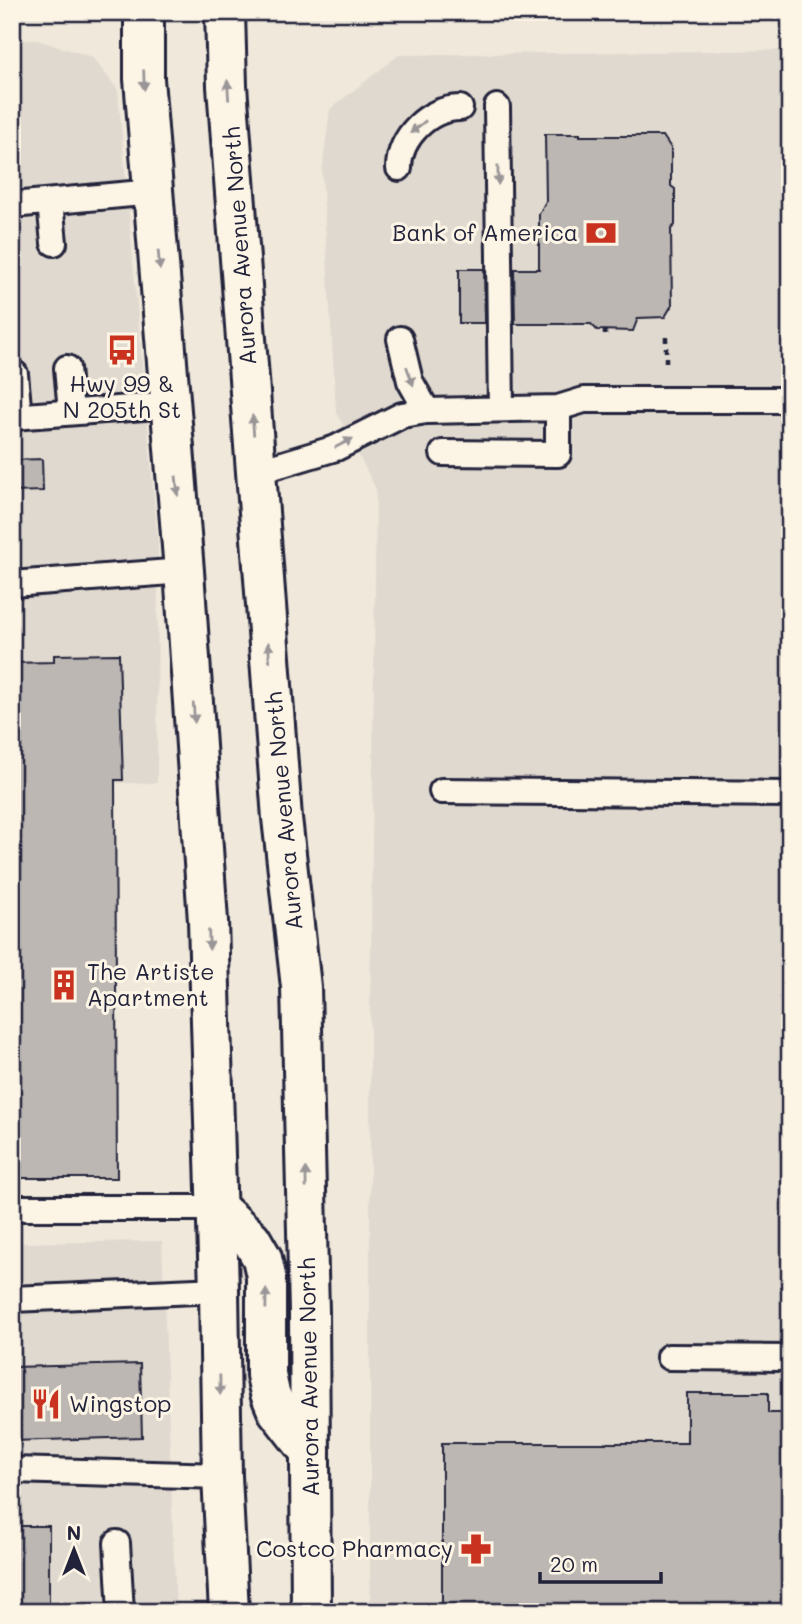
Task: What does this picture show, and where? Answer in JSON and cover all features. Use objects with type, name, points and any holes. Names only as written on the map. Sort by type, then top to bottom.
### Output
[{"type":"main road","points":[[144,12],[144,79],[184,571],[208,921],[222,1476],[229,1612]]},
{"type":"main road","name":"Aurora Avenue North","points":[[225,12],[227,86],[282,818],[301,987],[311,1612]]},
{"type":"main road","points":[[217,1208],[251,1239],[262,1258],[266,1276],[266,1375],[270,1393],[277,1410],[310,1452]]},
{"type":"lane","points":[[497,107],[501,410]]},
{"type":"lane","points":[[400,168],[409,134],[432,116],[452,108],[460,108]]},
{"type":"lane","points":[[12,205],[153,192]]},
{"type":"lane","points":[[50,202],[54,243]]},
{"type":"lane","points":[[400,339],[410,381],[427,411]]},
{"type":"lane","points":[[67,368],[71,412]]},
{"type":"lane","points":[[15,374],[16,417],[170,405]]},
{"type":"lane","points":[[256,472],[313,457],[402,415],[427,411],[558,408],[584,400],[790,400]]},
{"type":"lane","points":[[443,453],[558,454],[558,408]]},
{"type":"lane","points":[[12,584],[184,571]]},
{"type":"lane","points":[[442,791],[790,794]]},
{"type":"lane","points":[[12,1208],[217,1208]]},
{"type":"lane","points":[[12,1299],[219,1290]]},
{"type":"lane","points":[[669,1357],[790,1358]]},
{"type":"lane","points":[[12,1470],[222,1476]]},
{"type":"lane","points":[[117,1543],[121,1612]]},
{"type":"path","points":[[605,330],[605,337]]},
{"type":"path","points":[[666,337],[666,378]]},
{"type":"shaded area","points":[[12,40],[37,40],[92,57],[118,90],[158,544],[157,783],[12,783]]},
{"type":"shaded area","points":[[790,50],[790,1612],[370,1612],[370,1025],[376,489],[336,411],[322,172],[330,109],[399,55]]},
{"type":"shaded area","points":[[162,1241],[176,1612],[12,1612],[12,1243]]},
{"type":"building","name":"Bank of America","points":[[545,134],[663,136],[671,148],[675,225],[671,229],[672,305],[665,317],[638,318],[633,331],[597,330],[591,324],[515,324],[514,269],[539,269],[539,214],[546,201]]},
{"type":"building","points":[[459,269],[484,269],[485,323],[459,323]]},
{"type":"building","points":[[42,459],[43,491],[12,492],[12,460]]},
{"type":"building","name":"The Artiste Apartment","points":[[119,654],[123,780],[115,780],[117,1178],[12,1178],[12,663],[54,662],[54,655]]},
{"type":"building","points":[[140,1364],[142,1437],[12,1441],[12,1367]]},
{"type":"building","points":[[687,1393],[768,1393],[768,1413],[790,1413],[790,1612],[442,1612],[442,1443],[687,1443]]},
{"type":"building","points":[[12,1526],[49,1526],[49,1607],[12,1607]]},
{"type":"place","name":"Bank of America","points":[[601,233]]},
{"type":"place","name":"Hwy 99 & N 205th St","points":[[122,350]]},
{"type":"place","name":"The Artiste Apartment","points":[[64,985]]},
{"type":"place","name":"Wingstop","points":[[46,1404]]},
{"type":"place","name":"Costco Pharmacy","points":[[476,1549]]}]
